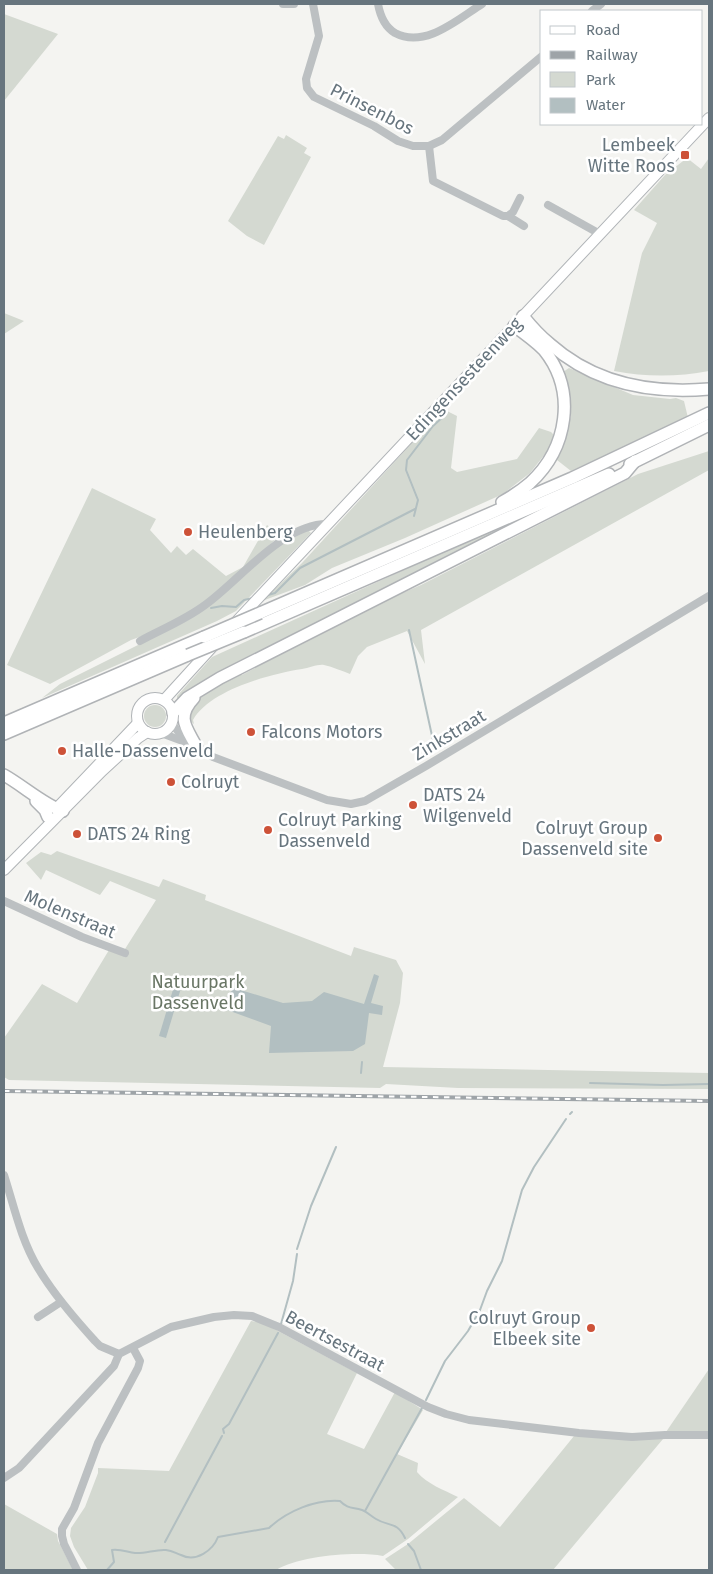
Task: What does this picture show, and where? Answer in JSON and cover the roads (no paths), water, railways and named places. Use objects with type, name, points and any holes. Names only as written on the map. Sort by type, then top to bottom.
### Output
[{"type":"highway","points":[[523,316],[550,344],[567,358],[608,379],[647,389],[672,391],[709,389]]},
{"type":"highway","points":[[479,519],[530,483],[545,466],[555,450],[562,433],[564,401],[558,374],[543,349],[514,326]]},
{"type":"highway","points":[[4,723],[479,519],[572,478],[709,413]]},
{"type":"highway","points":[[4,734],[484,529],[635,461],[709,425]]},
{"type":"highway","points":[[172,718],[187,698],[220,678],[625,473],[635,461]]},
{"type":"highway","points":[[198,750],[194,739],[188,732],[184,718],[185,710],[202,690]]},
{"type":"highway","points":[[4,775],[20,784],[45,810],[56,812]]},
{"type":"main road","name":"Edingensesteenweg","points":[[164,700],[702,125]]},
{"type":"main road","points":[[153,698],[164,700],[168,703],[172,718],[168,728],[161,734],[151,734],[138,723],[137,712],[143,703],[153,698]]},
{"type":"main road","points":[[4,870],[138,723]]},
{"type":"main road","points":[[4,866],[56,812],[147,732]]},
{"type":"street","points":[[283,4],[294,4]]},
{"type":"street","name":"Prinsenbos","points":[[313,4],[319,36],[306,79],[307,88],[314,96],[374,126],[398,141],[414,146],[429,146],[442,140],[540,58]]},
{"type":"street","points":[[378,4],[384,22],[392,31],[402,36],[413,38],[427,36],[445,28],[482,4]]},
{"type":"street","points":[[429,146],[433,181],[503,216],[508,216],[524,226]]},
{"type":"street","points":[[508,216],[513,212],[520,198]]},
{"type":"street","points":[[548,205],[600,234]]},
{"type":"street","points":[[140,641],[193,614],[275,545],[305,527],[328,524]]},
{"type":"street","name":"Zinkstraat","points":[[161,734],[327,800],[351,804],[365,801],[709,596]]},
{"type":"street","name":"Zinkstraat","points":[[172,718],[188,744]]},
{"type":"street","name":"Molenstraat","points":[[4,901],[82,937],[124,953]]},
{"type":"street","points":[[4,1175],[27,1246],[37,1268],[61,1302],[95,1341],[100,1346],[119,1354],[114,1366],[108,1373],[19,1468],[4,1478]]},
{"type":"street","points":[[38,1316],[61,1302]]},
{"type":"street","name":"Beertsestraat","points":[[119,1354],[171,1327],[214,1317],[252,1316],[279,1327],[403,1394],[446,1414],[469,1420],[611,1436],[709,1435]]},
{"type":"street","points":[[77,1570],[64,1544],[62,1529],[74,1508],[98,1443],[138,1368],[140,1361],[133,1348]]},
{"type":"water","points":[[374,974],[379,976],[371,1003],[383,1006],[382,1015],[369,1013],[365,1044],[353,1051],[269,1053],[271,1026],[219,1007],[234,988],[283,1003],[312,1001],[324,992],[364,1004]]},
{"type":"water","points":[[175,983],[181,984],[181,988],[166,1038],[159,1036]]},
{"type":"waterway","points":[[414,516],[418,500],[406,470],[407,460],[433,426],[445,415]]},
{"type":"waterway","points":[[268,595],[275,593],[300,568],[415,509]]},
{"type":"waterway","points":[[211,608],[222,606],[236,607],[244,600],[253,598]]},
{"type":"waterway","points":[[409,630],[434,745]]},
{"type":"waterway","points":[[361,1073],[362,1062]]},
{"type":"waterway","points":[[590,1083],[709,1084]]},
{"type":"waterway","points":[[426,1400],[445,1361],[468,1331],[480,1310],[502,1261],[522,1190],[534,1167],[566,1119]]},
{"type":"waterway","points":[[297,1249],[311,1206],[336,1147]]},
{"type":"waterway","points":[[281,1324],[293,1281],[297,1254]]},
{"type":"waterway","points":[[224,1433],[223,1429],[229,1424],[278,1333]]},
{"type":"waterway","points":[[365,1511],[422,1408]]},
{"type":"waterway","points":[[165,1542],[222,1436]]},
{"type":"waterway","points":[[107,1570],[114,1562],[112,1550],[135,1553],[166,1550],[187,1557],[198,1556],[208,1551],[218,1537],[269,1528],[293,1511],[321,1502],[340,1501],[348,1507],[362,1510],[396,1527],[405,1538]]},
{"type":"waterway","points":[[408,1544],[414,1551],[421,1570]]},
{"type":"railway","points":[[4,1091],[709,1101]]},
{"type":"place","name":"Lembeek Witte Roos","points":[[685,155]]},
{"type":"place","name":"Heulenberg","points":[[188,532]]},
{"type":"place","name":"Falcons Motors","points":[[251,732]]},
{"type":"place","name":"Halle-Dassenveld","points":[[62,751]]},
{"type":"place","name":"Colruyt","points":[[171,782]]},
{"type":"place","name":"DATS 24 Wilgenveld","points":[[413,805]]},
{"type":"place","name":"Colruyt Parking Dassenveld","points":[[268,830]]},
{"type":"place","name":"DATS 24 Ring","points":[[77,834]]},
{"type":"place","name":"Colruyt Group Dassenveld site","points":[[658,838]]},
{"type":"place","name":"Colruyt Group Elbeek site","points":[[591,1328]]},
{"type":"park label","name":"Natuurpark Dassenveld","points":[[198,992]]}]
